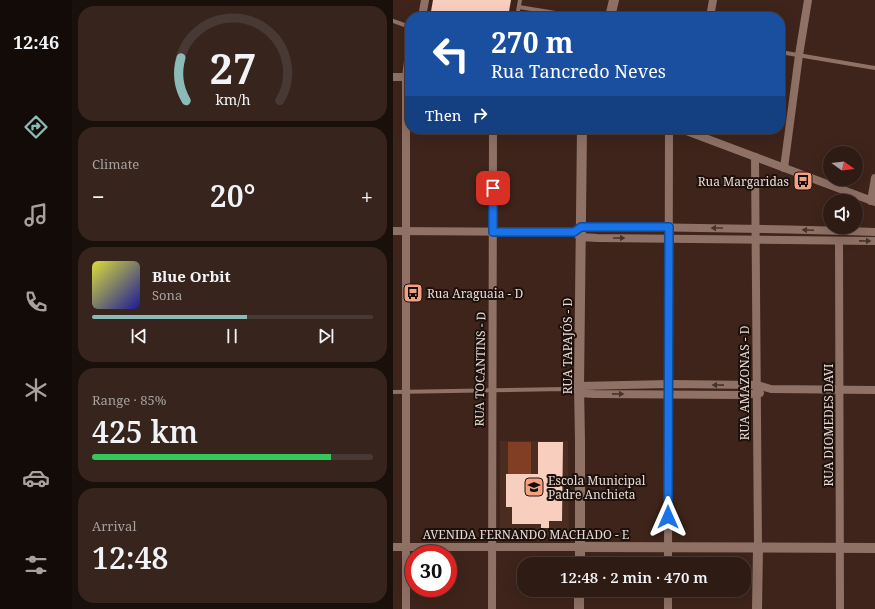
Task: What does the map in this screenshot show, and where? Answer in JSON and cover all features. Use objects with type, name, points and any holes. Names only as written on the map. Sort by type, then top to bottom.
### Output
[{"type":"street","points":[[423,12],[425,0]]},
{"type":"street","points":[[611,12],[614,0]]},
{"type":"street","points":[[711,12],[713,0]]},
{"type":"street","points":[[784,168],[799,55],[809,0]]},
{"type":"street","points":[[393,77],[405,77]]},
{"type":"street","points":[[406,545],[407,134]]},
{"type":"street","name":"RUA TOCANTINS - D","points":[[492,609],[493,134]]},
{"type":"street","name":"RUA TAPAJÓS - D","points":[[579,557],[581,441],[579,389],[578,232],[582,134]]},
{"type":"street","points":[[668,557],[669,134]]},
{"type":"street","points":[[698,134],[873,201],[875,178]]},
{"type":"street","name":"RUA AMAZONAS - D","points":[[755,157],[757,609]]},
{"type":"street","points":[[393,231],[578,232],[669,227],[875,232]]},
{"type":"street","points":[[578,232],[597,238],[875,241]]},
{"type":"street","name":"RUA DIOMEDES DAVI","points":[[839,241],[840,609]]},
{"type":"street","points":[[579,389],[669,384],[757,389],[875,390]]},
{"type":"street","points":[[579,389],[595,394],[740,396],[757,389]]},
{"type":"street","name":"AVENIDA FERNANDO MACHADO - E","points":[[457,546],[875,548]]},
{"type":"street","name":"AVENIDA FERNANDO MACHADO - E","points":[[393,547],[405,547]]},
{"type":"street","points":[[406,597],[406,609]]},
{"type":"street","points":[[579,597],[579,609]]},
{"type":"street","points":[[668,597],[668,609]]},
{"type":"lane","points":[[518,12],[520,0]]},
{"type":"lane","points":[[519,7],[549,12]]},
{"type":"lane","points":[[393,21],[405,25]]},
{"type":"lane","points":[[785,53],[875,68]]},
{"type":"lane","points":[[393,392],[579,389]]},
{"type":"shaded area","name":"Escola Municipal Padre Anchieta","points":[[500,441],[568,441],[569,536],[500,535]]},
{"type":"shaded area","points":[[508,442],[531,442],[531,474],[508,474]]},
{"type":"building","points":[[433,0],[511,0],[509,12],[431,12]]},
{"type":"building","points":[[538,442],[563,442],[562,521],[549,521],[549,528],[541,528],[541,524],[512,524],[512,507],[506,507],[506,474],[538,474]]},
{"type":"place","name":"Rua Margaridas","points":[[803,181]]},
{"type":"place","name":"Rua Araguaia - D","points":[[413,293]]},
{"type":"place","name":"Escola Municipal Padre Anchieta","points":[[534,487]]},
{"type":"route","points":[[493,188],[493,232],[574,232],[581,227],[669,227],[668,517]]}]
